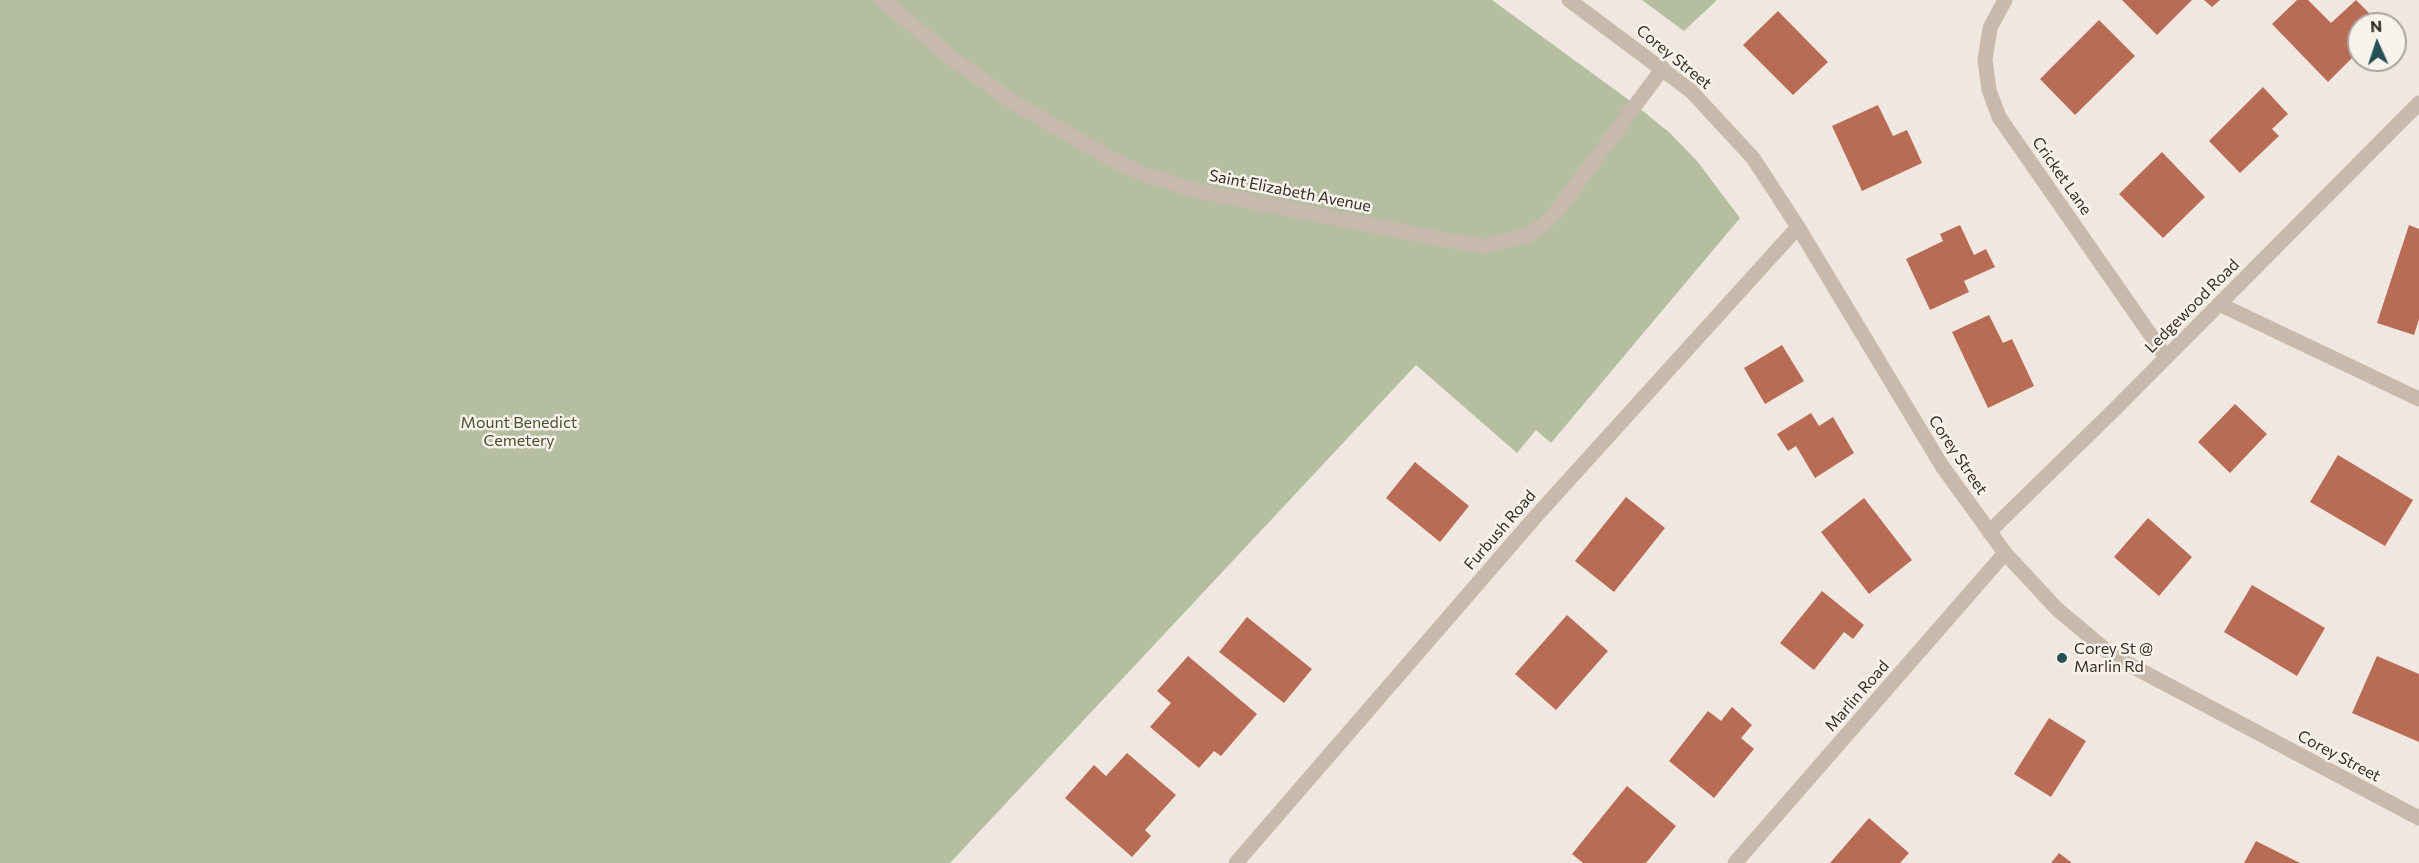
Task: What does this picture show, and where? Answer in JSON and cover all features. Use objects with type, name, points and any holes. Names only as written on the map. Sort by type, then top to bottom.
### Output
[{"type":"street","name":"Saint Elizabeth Avenue","points":[[883,0],[950,57],[1016,104],[1108,157],[1143,174],[1202,192],[1486,246],[1529,235],[1556,212],[1663,68]]},
{"type":"street","name":"Corey Street","points":[[1569,0],[1691,91],[1753,158],[1798,227],[1936,456],[2005,553],[2056,609],[2113,656],[2419,818]]},
{"type":"street","name":"Cricket Lane","points":[[2005,0],[1990,28],[1985,60],[1989,90],[1999,117],[2166,357]]},
{"type":"street","name":"Ledgewood Road","points":[[1989,532],[2419,103]]},
{"type":"street","name":"Furbush Road","points":[[1236,863],[1537,515],[1798,227]]},
{"type":"street","points":[[2218,304],[2419,399]]},
{"type":"street","name":"Marlin Road","points":[[1736,863],[2005,553]]},
{"type":"green space","name":"Mount Benedict Cemetery","points":[[0,0],[1492,0],[1633,103],[1670,133],[1697,161],[1740,218],[1551,443],[1536,430],[1517,453],[1416,365],[950,863],[0,863]]},
{"type":"green space","points":[[1642,0],[1717,0],[1684,31]]},
{"type":"building","points":[[2122,0],[2192,0],[2157,35]]},
{"type":"building","points":[[2204,0],[2220,0],[2212,7]]},
{"type":"building","points":[[2297,0],[2308,0],[2331,23],[2356,0],[2368,12],[2347,12],[2347,63],[2328,82],[2272,24]]},
{"type":"building","points":[[1778,11],[1828,62],[1793,95],[1743,45]]},
{"type":"building","points":[[2099,20],[2135,56],[2075,115],[2040,79]]},
{"type":"building","points":[[2263,87],[2288,114],[2272,129],[2279,136],[2240,173],[2209,141]]},
{"type":"building","points":[[1878,105],[1893,136],[1907,130],[1922,163],[1862,191],[1832,126]]},
{"type":"building","points":[[2162,152],[2205,197],[2163,238],[2119,194]]},
{"type":"building","points":[[1960,225],[1974,255],[1986,249],[1995,267],[1964,281],[1969,292],[1930,310],[1906,259],[1943,241],[1940,234]]},
{"type":"building","points":[[2409,225],[2419,229],[2419,319],[2414,335],[2377,323]]},
{"type":"building","points":[[1989,315],[2003,343],[2012,339],[2034,386],[1988,408],[1952,332]]},
{"type":"building","points":[[1782,345],[1804,381],[1765,404],[1744,368]]},
{"type":"building","points":[[2235,404],[2267,434],[2230,473],[2198,442]]},
{"type":"building","points":[[1811,413],[1819,426],[1833,417],[1854,453],[1815,478],[1796,446],[1788,451],[1777,434]]},
{"type":"building","points":[[2338,455],[2413,500],[2385,546],[2310,502]]},
{"type":"building","points":[[1415,462],[1469,506],[1440,542],[1386,498]]},
{"type":"building","points":[[1626,497],[1665,528],[1614,592],[1575,561]]},
{"type":"building","points":[[1864,498],[1912,560],[1869,594],[1821,532]]},
{"type":"building","points":[[2148,518],[2192,557],[2159,596],[2114,557]]},
{"type":"building","points":[[2252,585],[2325,628],[2297,676],[2224,632]]},
{"type":"building","points":[[1822,591],[1864,625],[1853,639],[1844,632],[1814,670],[1780,643]]},
{"type":"building","points":[[1567,615],[1608,651],[1556,710],[1515,674]]},
{"type":"building","points":[[1247,617],[1312,669],[1284,703],[1219,652]]},
{"type":"building","points":[[1188,656],[1257,714],[1221,756],[1214,751],[1199,768],[1150,727],[1171,703],[1157,691]]},
{"type":"building","points":[[2377,656],[2419,674],[2419,742],[2352,713]]},
{"type":"building","points":[[1732,707],[1752,725],[1741,738],[1754,749],[1714,798],[1669,761],[1708,711],[1721,721]]},
{"type":"building","points":[[2049,718],[2086,741],[2051,797],[2014,774]]},
{"type":"building","points":[[1127,753],[1176,795],[1145,830],[1151,836],[1132,857],[1065,798],[1094,765],[1106,776]]},
{"type":"building","points":[[1627,786],[1676,826],[1646,863],[1583,863],[1572,854]]},
{"type":"building","points":[[1869,818],[1909,853],[1900,863],[1830,863]]},
{"type":"building","points":[[2256,841],[2300,863],[2244,863]]},
{"type":"building","points":[[2059,853],[2072,863],[2051,863]]},
{"type":"place","name":"Corey St @ Marlin Rd","points":[[2062,658]]}]
